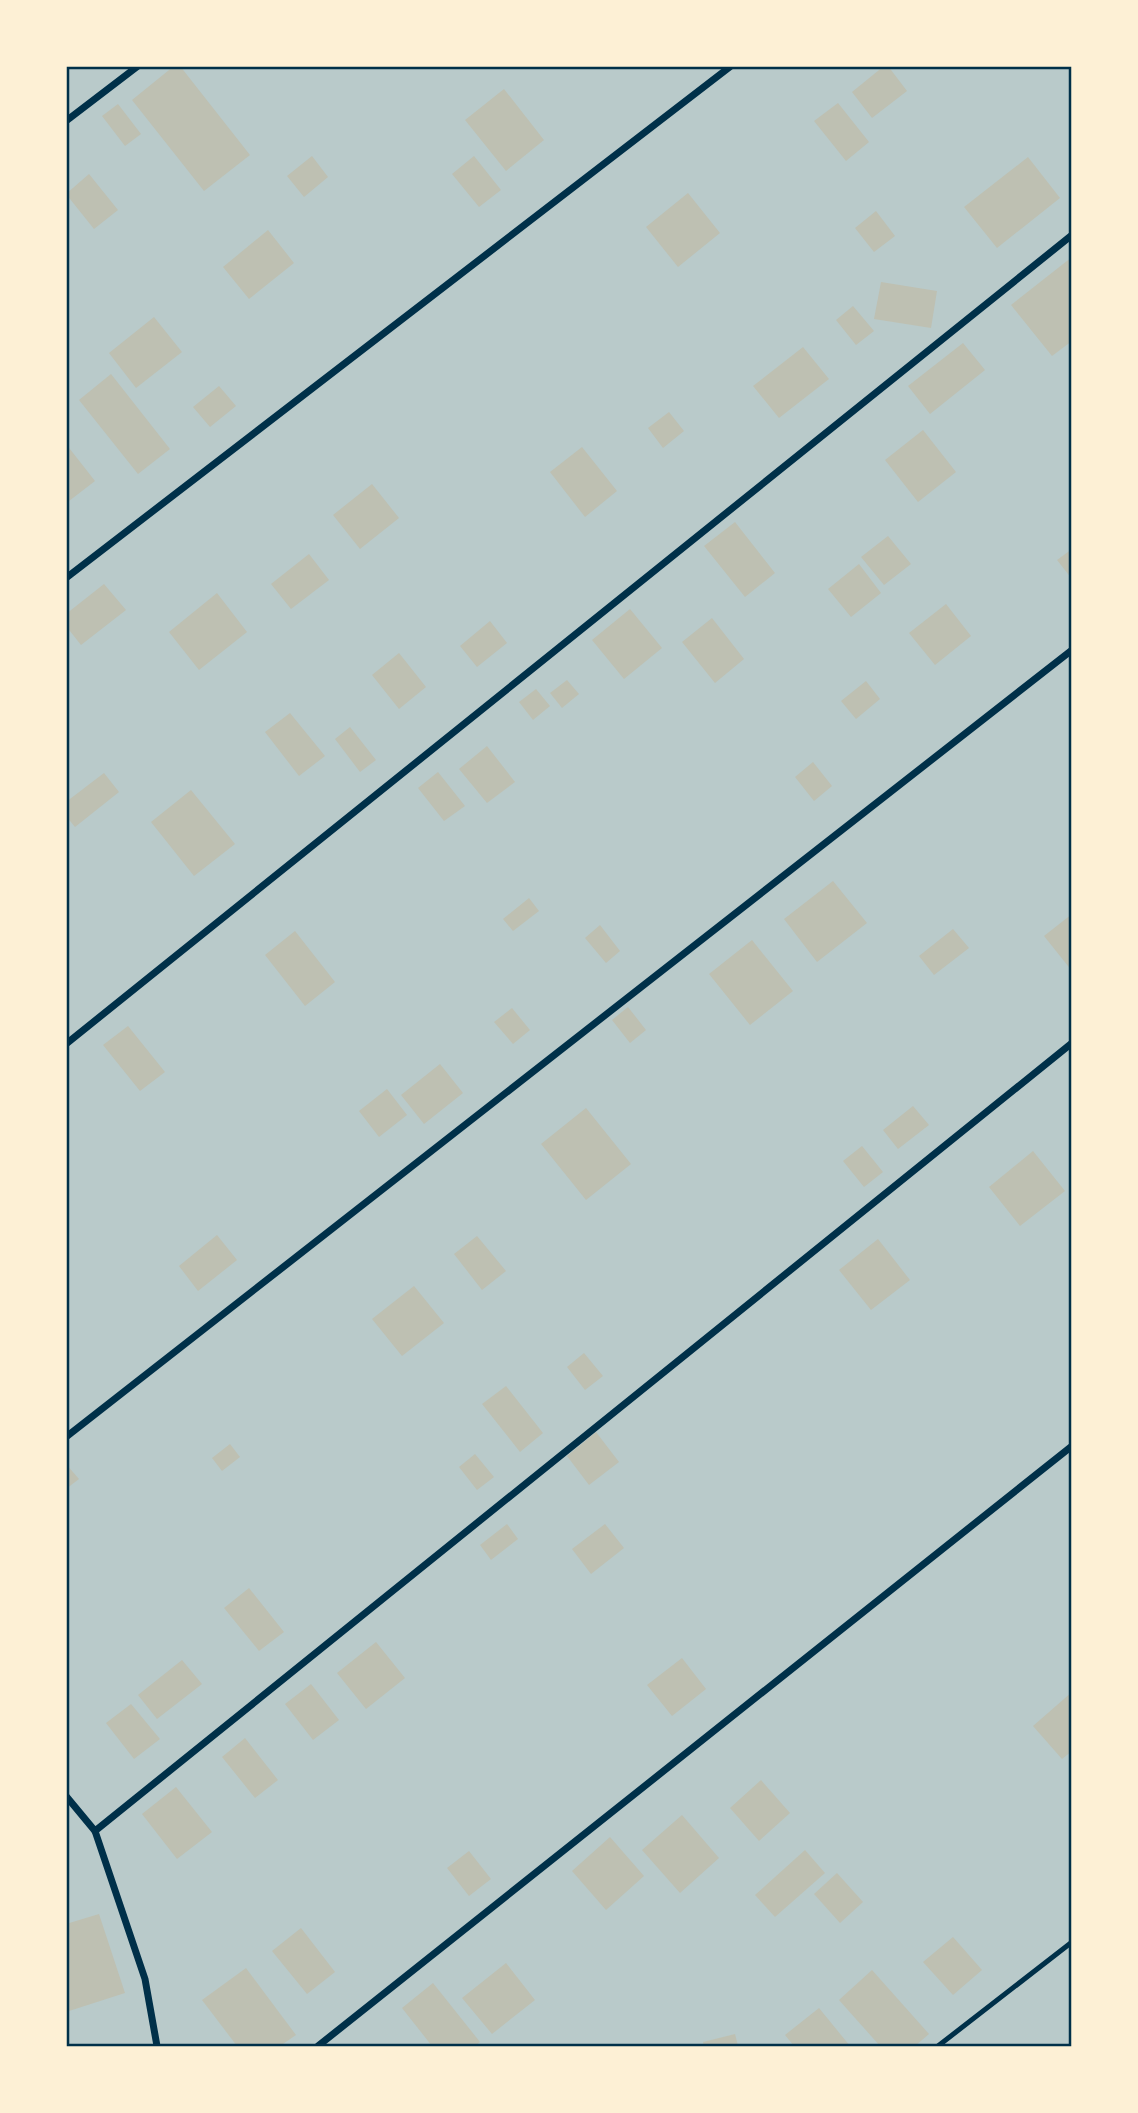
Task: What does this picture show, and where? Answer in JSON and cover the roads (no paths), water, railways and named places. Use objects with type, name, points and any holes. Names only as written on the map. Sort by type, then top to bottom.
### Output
[{"type":"street","points":[[66,121],[138,66]]},
{"type":"street","points":[[66,578],[731,66]]},
{"type":"street","points":[[66,1044],[1072,235]]},
{"type":"street","points":[[66,1437],[1072,650]]},
{"type":"street","points":[[95,1831],[1072,1043]]},
{"type":"street","points":[[318,2046],[1072,1446]]},
{"type":"street","points":[[66,1796],[95,1831],[145,1979],[158,2046]]},
{"type":"lane","points":[[938,2046],[1072,1942]]}]
